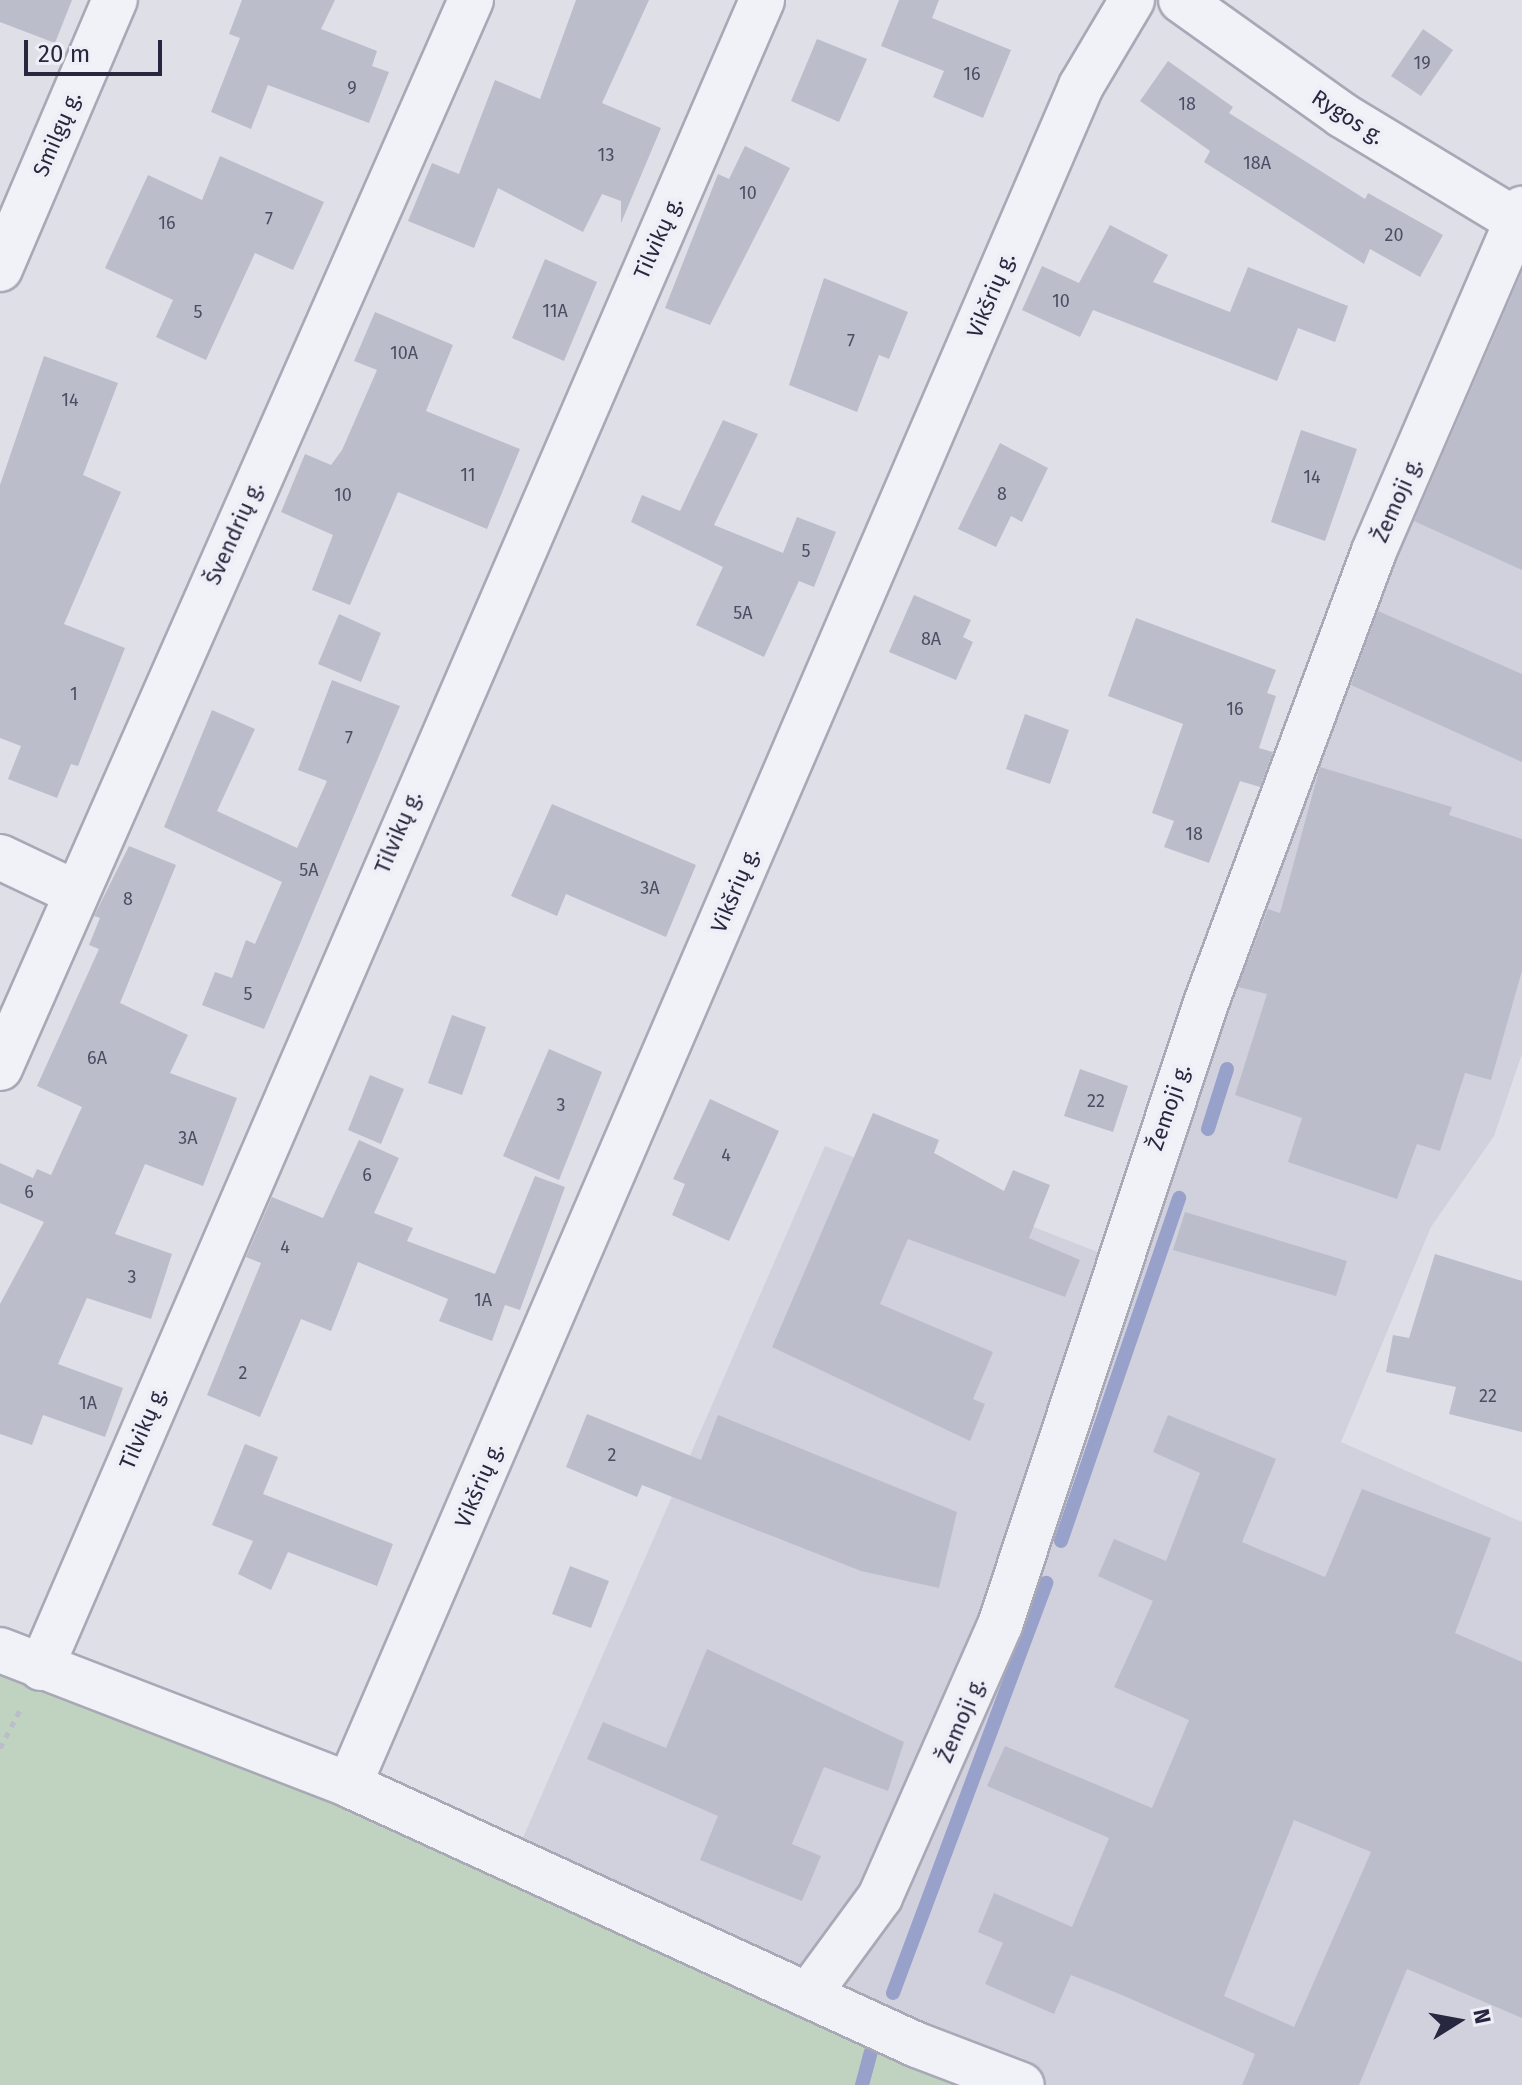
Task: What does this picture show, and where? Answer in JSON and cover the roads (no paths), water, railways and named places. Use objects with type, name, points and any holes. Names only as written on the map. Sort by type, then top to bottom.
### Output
[{"type":"street","name":"Smilgų g.","points":[[0,269],[115,0]]},
{"type":"street","name":"Švendrių g.","points":[[0,1068],[74,892],[471,0]]},
{"type":"street","name":"Tilvikų g.","points":[[41,1668],[762,0]]},
{"type":"street","name":"Vikšrių g.","points":[[349,1785],[1081,86],[1132,0]]},
{"type":"street","name":"Rygos g.","points":[[1181,0],[1342,115],[1521,218]]},
{"type":"street","name":"Žemoji g.","points":[[808,1995],[880,1897],[1000,1625],[1206,1003],[1374,551],[1521,218]]},
{"type":"street","points":[[0,857],[74,892]]},
{"type":"street","points":[[0,1650],[349,1785],[808,1995],[1022,2085]]},
{"type":"waterway","points":[[1208,1129],[1227,1069]]},
{"type":"waterway","points":[[1061,1541],[1179,1198]]},
{"type":"waterway","points":[[893,1993],[1046,1583]]},
{"type":"waterway","points":[[862,2085],[871,2052]]}]
